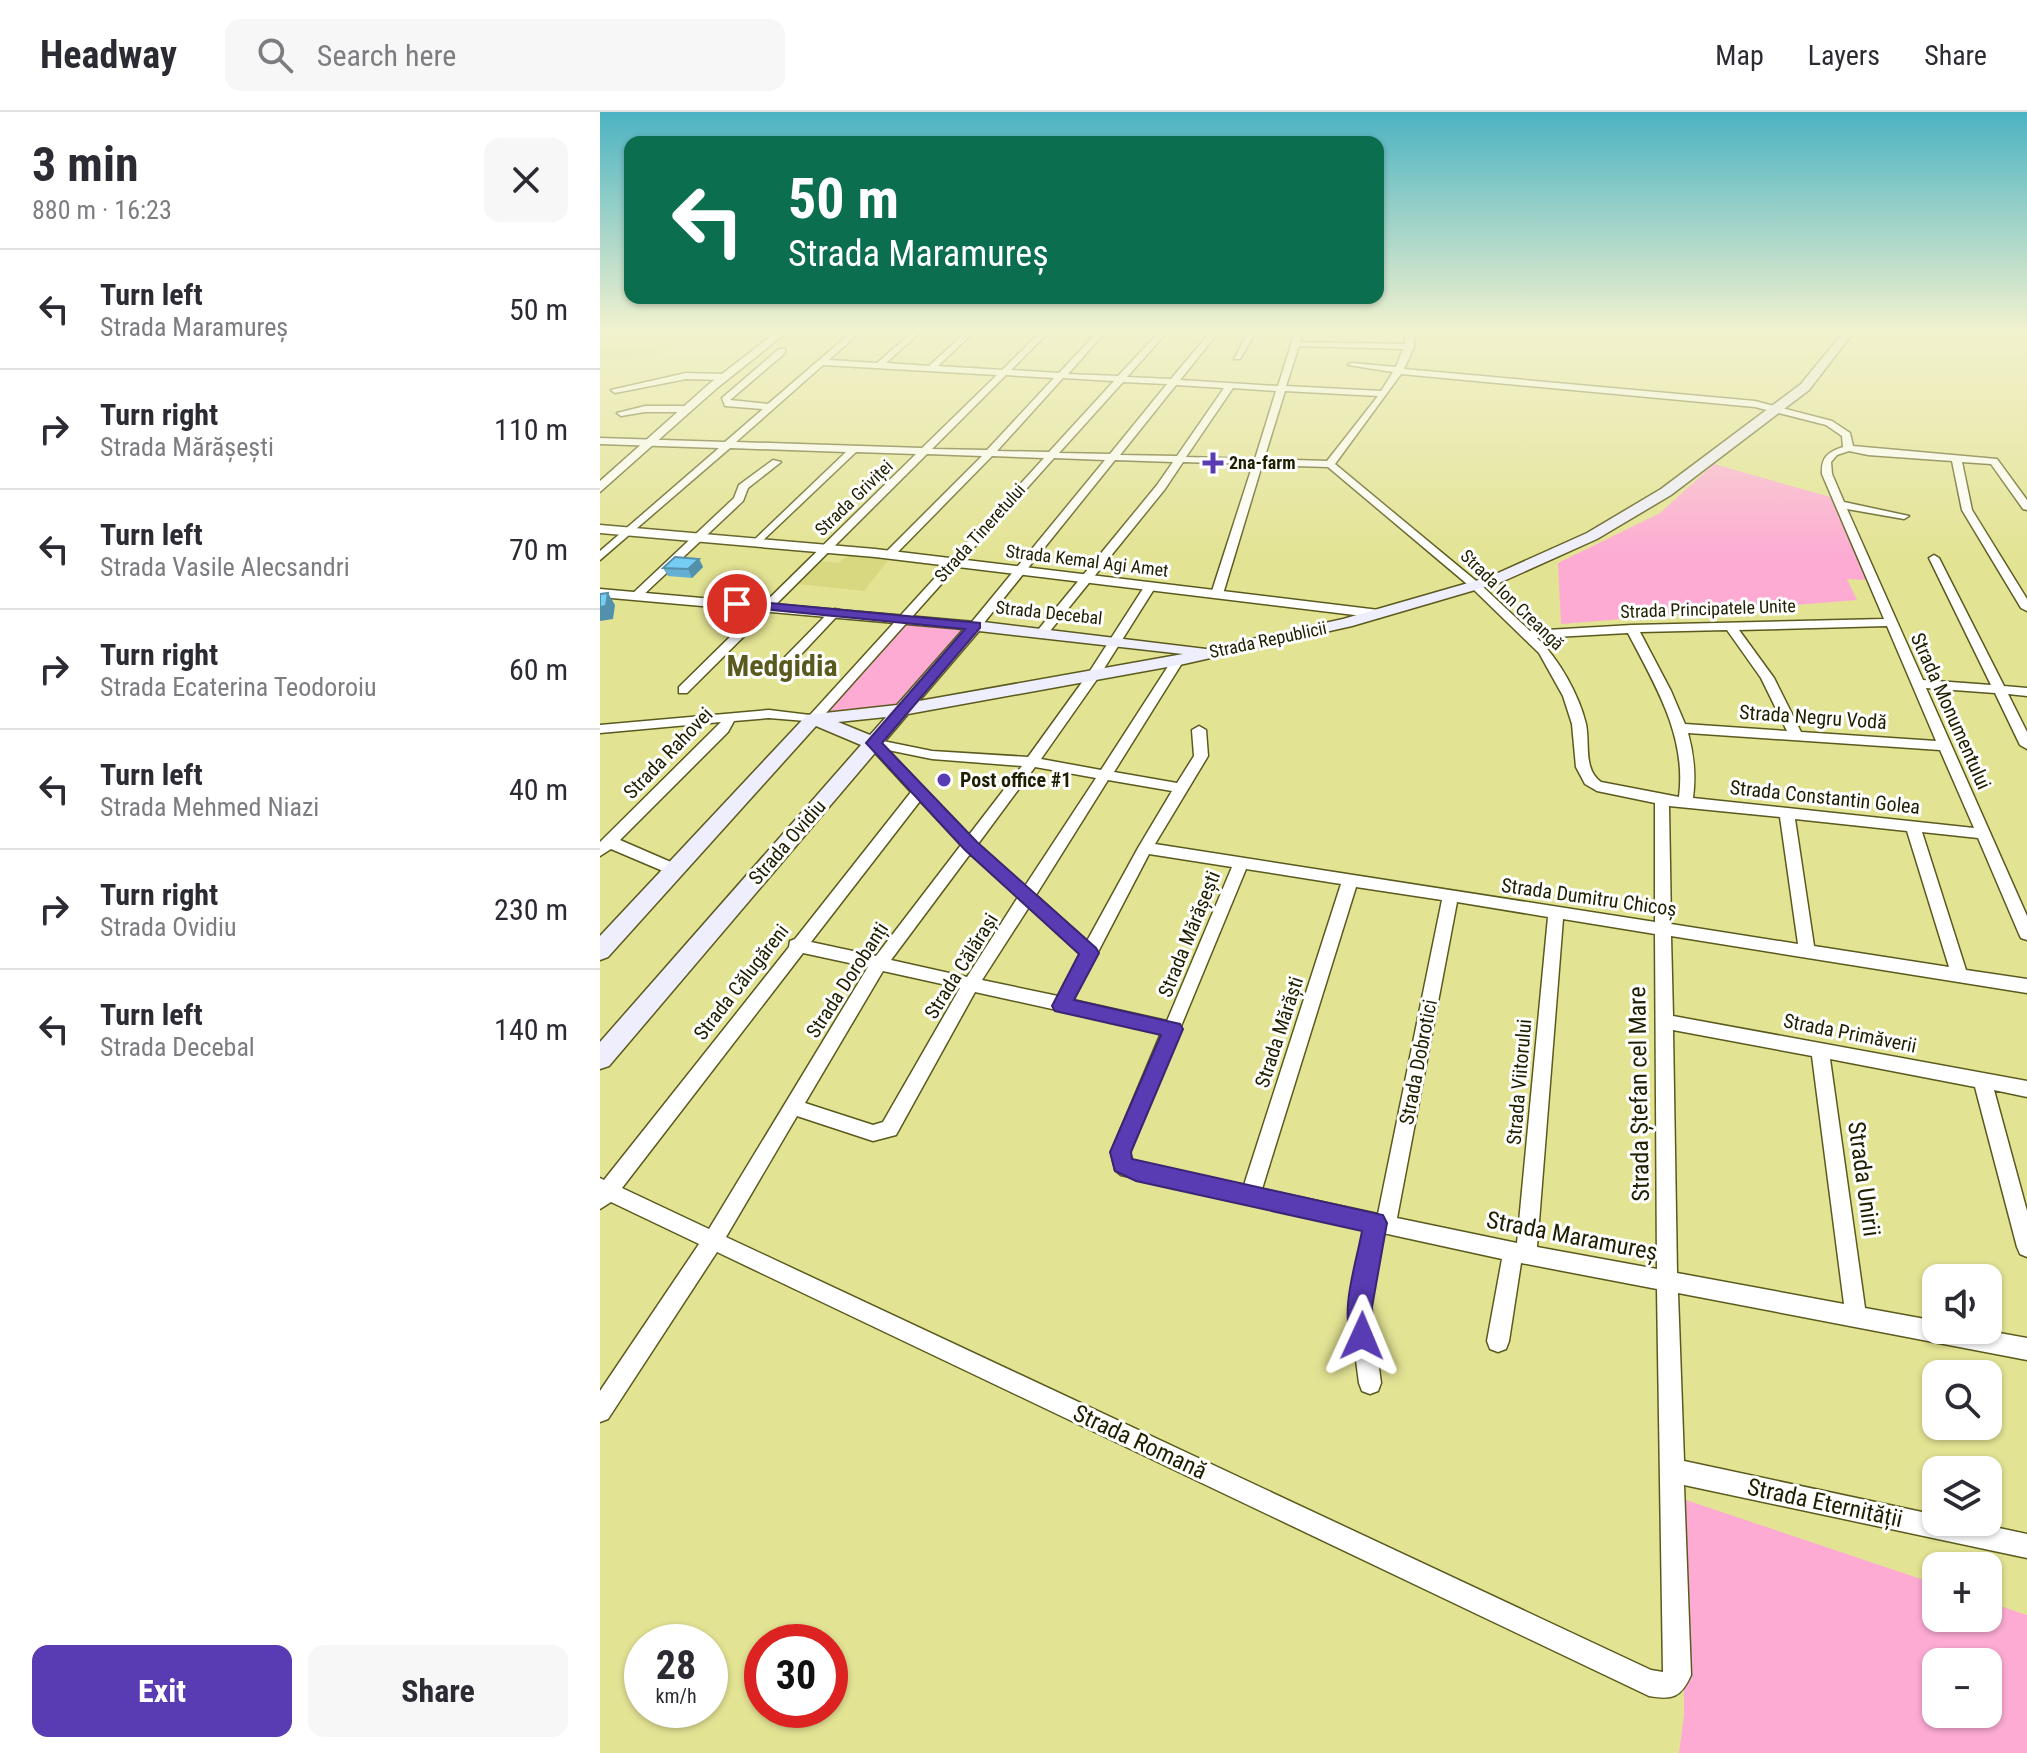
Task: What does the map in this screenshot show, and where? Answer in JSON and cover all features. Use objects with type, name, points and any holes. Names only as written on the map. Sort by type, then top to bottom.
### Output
[{"type":"main road","name":"Strada Republicii","points":[[813,719],[902,710],[1178,660],[1379,614],[1477,587],[1569,547],[1637,510],[1781,406]]},
{"type":"main road","name":"Strada Decebal","points":[[975,626],[1185,647],[1206,654]]},
{"type":"main road","name":"Strada Ovidiu","points":[[600,1059],[873,754],[902,710],[975,626]]},
{"type":"main road","points":[[813,719],[873,754]]},
{"type":"main road","name":"Strada Tineretului","points":[[600,951],[813,719]]},
{"type":"street","points":[[600,488],[691,406]]},
{"type":"street","points":[[750,406],[769,407]]},
{"type":"street","name":"Strada Griviței","points":[[683,690],[971,406]]},
{"type":"street","points":[[889,555],[1033,406]]},
{"type":"street","name":"Strada Tineretului","points":[[813,719],[1096,406]]},
{"type":"street","points":[[975,626],[1152,406]]},
{"type":"street","points":[[1042,633],[1181,459],[1217,406]]},
{"type":"street","points":[[1217,594],[1274,406]]},
{"type":"street","points":[[600,441],[1330,464],[1373,406]]},
{"type":"street","points":[[1761,406],[1840,428],[1847,435],[1848,448],[1994,461],[2027,507]]},
{"type":"street","points":[[600,557],[769,407]]},
{"type":"street","points":[[621,413],[645,409],[687,409]]},
{"type":"street","points":[[758,542],[855,448]]},
{"type":"street","name":"Strada Monumentului","points":[[1848,448],[1834,453],[1826,462],[1827,474],[2027,934]]},
{"type":"street","points":[[1956,458],[1967,510],[2027,608]]},
{"type":"street","points":[[636,596],[742,497],[743,487],[776,462]]},
{"type":"street","name":"Strada Ion Creangă","points":[[1330,464],[1477,587],[1552,662],[1579,724],[1583,767],[1590,781],[1618,792],[1662,800]]},
{"type":"street","points":[[1839,504],[1904,516]]},
{"type":"street","name":"Strada Kemal Agi Amet","points":[[600,529],[826,548],[1379,614]]},
{"type":"street","points":[[1934,558],[2027,745]]},
{"type":"street","name":"Strada Dorobanți","points":[[600,1411],[714,1239],[879,964],[1032,762],[1094,675],[1150,586]]},
{"type":"street","name":"Strada Decebal","points":[[600,593],[975,626]]},
{"type":"street","points":[[789,660],[835,612]]},
{"type":"street","name":"Strada Principatele Unite","points":[[1527,635],[1889,622]]},
{"type":"street","points":[[1730,626],[1770,679],[1796,737]]},
{"type":"street","points":[[1632,629],[1679,728],[1689,761],[1685,802]]},
{"type":"street","name":"Strada Călărași","points":[[793,1107],[873,1133],[889,1129],[971,984],[1178,660]]},
{"type":"street","points":[[1917,683],[2027,692]]},
{"type":"street","name":"Strada Republicii","points":[[600,729],[731,716],[778,714],[813,719]]},
{"type":"street","name":"Strada Rahovei","points":[[605,847],[723,729],[731,716]]},
{"type":"street","name":"Strada Negru Vodă","points":[[1679,728],[1945,746]]},
{"type":"street","points":[[1061,1006],[1145,848],[1201,756],[1199,730]]},
{"type":"street","points":[[873,754],[1032,762],[1179,788]]},
{"type":"street","points":[[873,754],[919,792],[1027,899],[1090,953]]},
{"type":"street","name":"Strada Călugăreni","points":[[603,1193],[919,792]]},
{"type":"street","name":"Strada Constantin Golea","points":[[1662,800],[1984,834]]},
{"type":"street","name":"Strada Ștefan cel Mare","points":[[1662,800],[1667,1281],[1678,1675]]},
{"type":"street","points":[[1787,813],[1807,952]]},
{"type":"street","points":[[1913,827],[1960,976]]},
{"type":"street","points":[[605,847],[675,870]]},
{"type":"street","name":"Strada Dumitru Chicoș","points":[[1145,848],[2027,986]]},
{"type":"street","name":"Strada Mărășești","points":[[1120,1152],[1241,864]]},
{"type":"street","name":"Strada Mărăști","points":[[1250,1195],[1350,881]]},
{"type":"street","name":"Strada Dobrotici","points":[[1370,1383],[1360,1307],[1381,1224],[1450,898]]},
{"type":"street","name":"Strada Viitorului","points":[[1498,1341],[1519,1253],[1556,914]]},
{"type":"street","points":[[796,945],[1173,1029]]},
{"type":"street","name":"Strada Primăverii","points":[[1664,1021],[2027,1089]]},
{"type":"street","name":"Strada Unirii","points":[[1820,1049],[1856,1316]]},
{"type":"street","points":[[1982,1081],[2027,1247]]},
{"type":"street","name":"Strada Maramureș","points":[[1120,1152],[1122,1164],[1128,1169],[1381,1224],[2027,1349]]},
{"type":"street","name":"Strada Romană","points":[[603,1193],[714,1239],[1649,1683],[1668,1686],[1678,1675]]},
{"type":"street","name":"Strada Eternității","points":[[1671,1470],[2027,1546]]},
{"type":"shaded area","points":[[1714,464],[1834,498],[1867,580],[1847,579],[1857,600],[1561,624],[1558,563],[1660,513]]},
{"type":"shaded area","points":[[850,552],[891,557],[864,591],[797,584],[820,561],[839,563]]},
{"type":"shaded area","points":[[902,618],[975,626],[902,710],[813,719]]},
{"type":"shaded area","points":[[1683,1499],[1922,1579],[1922,1632],[2002,1632],[2002,1607],[2027,1615],[2027,1753],[1679,1753],[1684,1715]]},
{"type":"building","points":[[675,557],[699,559],[688,569],[663,568]]},
{"type":"building","points":[[608,593],[606,606],[600,607],[600,594]]},
{"type":"place","name":"2na-farm","points":[[1213,463]]},
{"type":"place","name":"Post office #1","points":[[944,780]]},
{"type":"district","name":"Medgidia","points":[[782,666]]},
{"type":"route","points":[[737,604],[975,626],[873,743],[971,846],[1090,953],[1061,1006],[1173,1029],[1120,1152],[1122,1164],[1136,1171],[1375,1223],[1360,1307],[1362,1336]]}]
